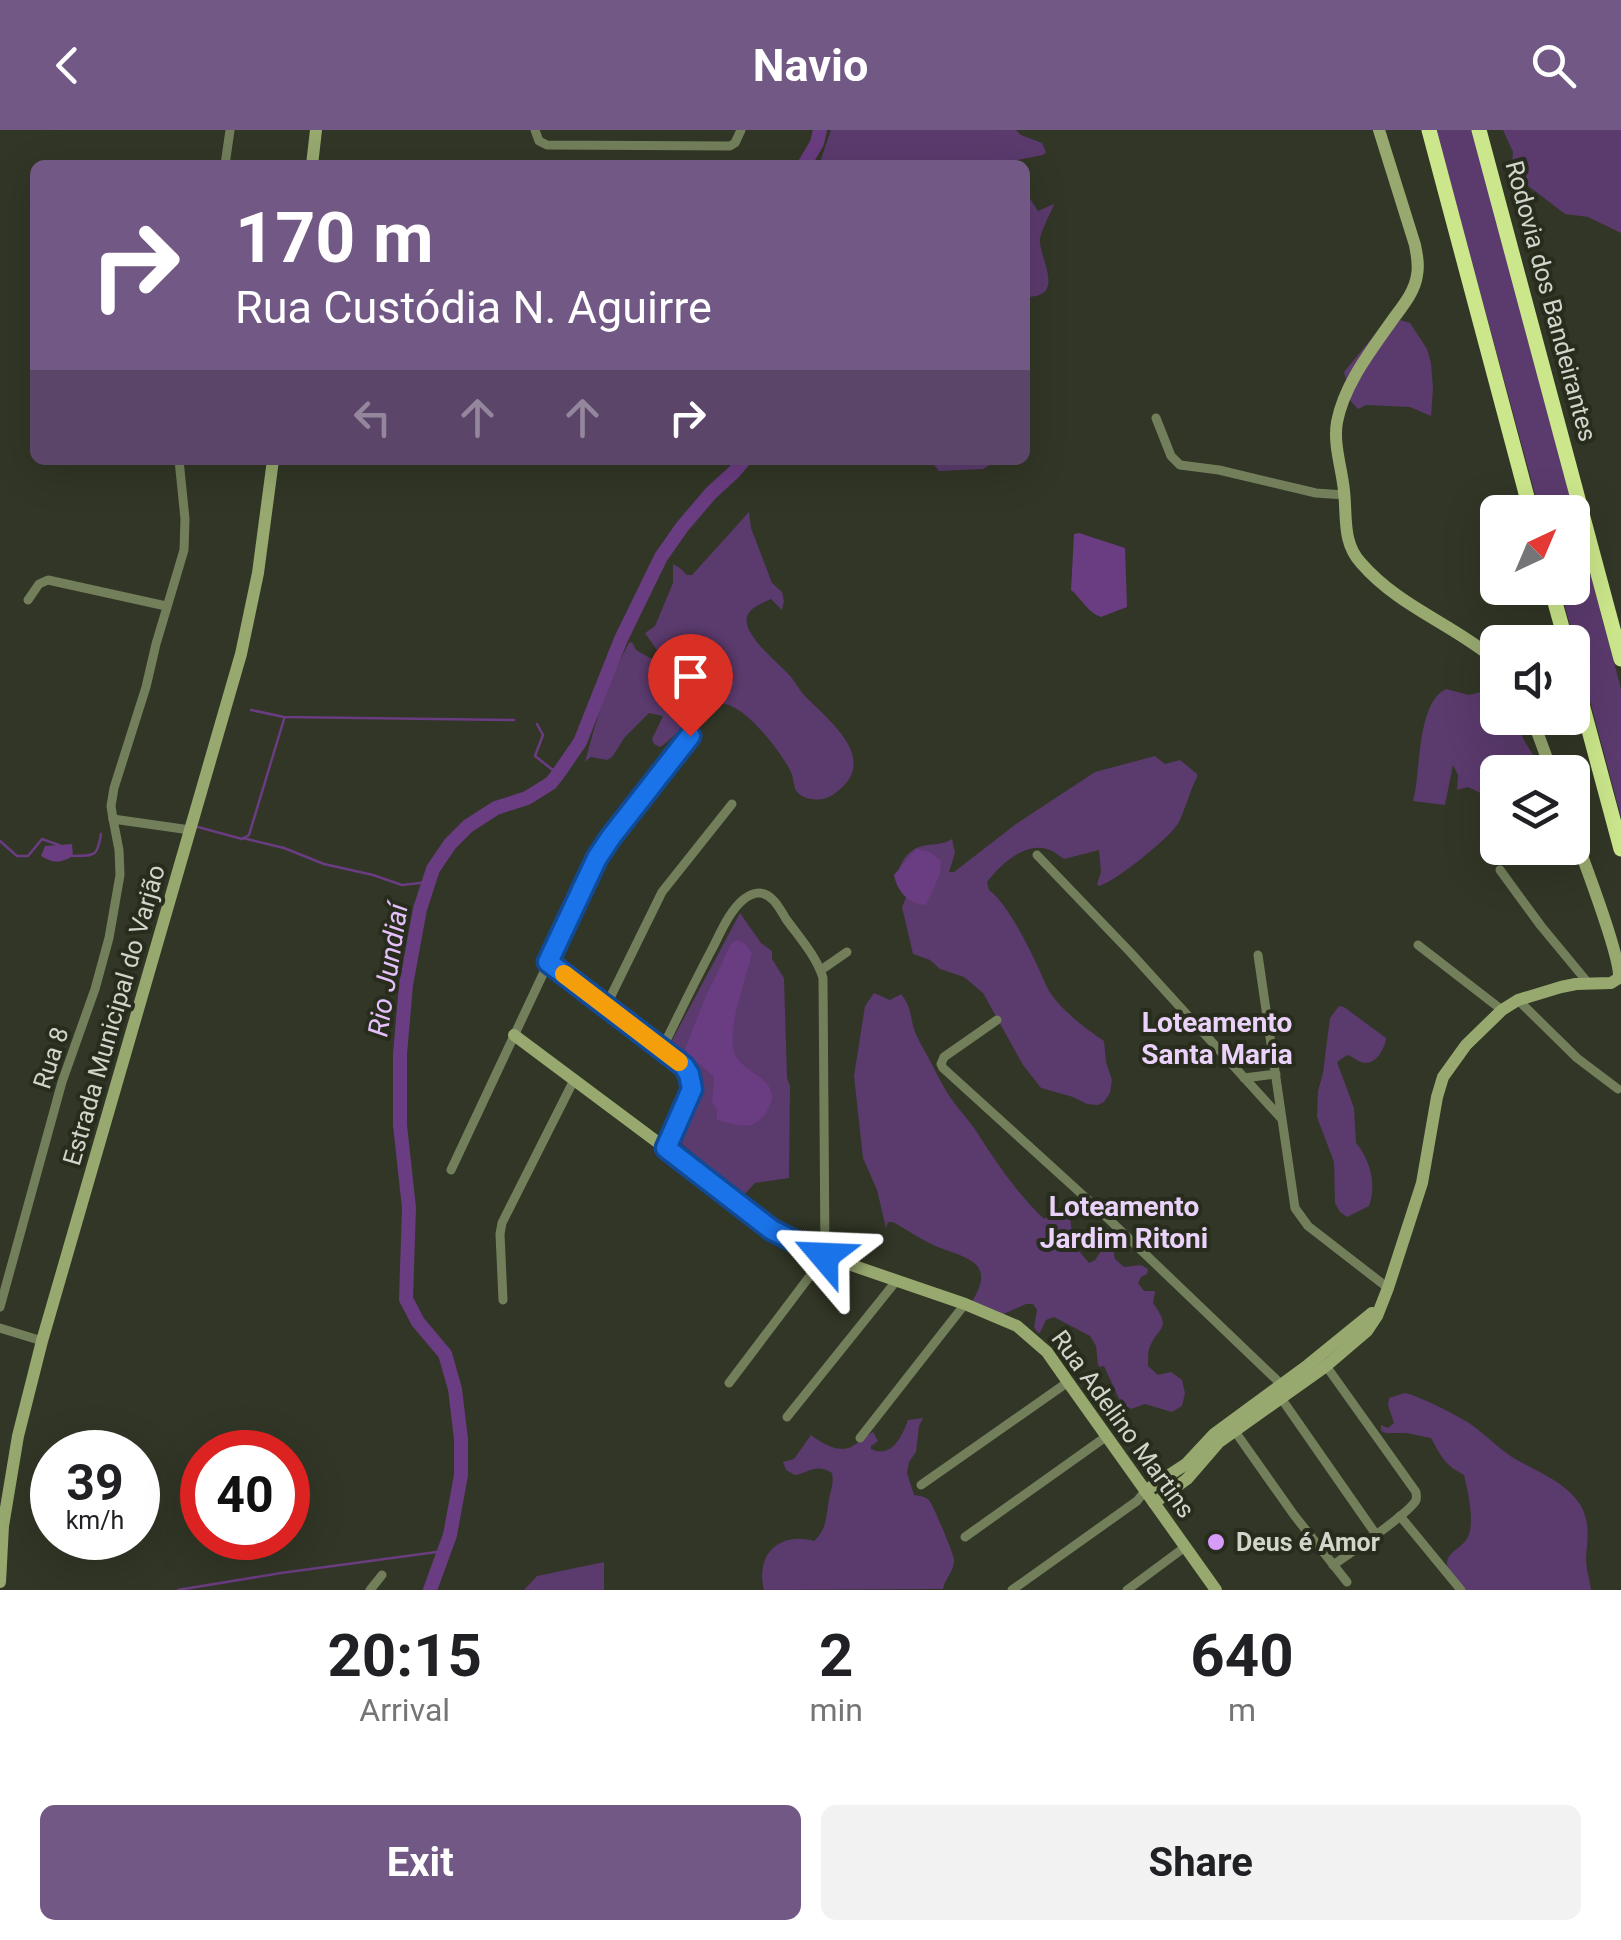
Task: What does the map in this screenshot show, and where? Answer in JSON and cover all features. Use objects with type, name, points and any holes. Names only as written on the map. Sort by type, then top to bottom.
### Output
[{"type":"highway","points":[[1429,130],[1527,495]]},
{"type":"highway","name":"Rodovia dos Bandeirantes","points":[[1479,130],[1621,659]]},
{"type":"highway","points":[[1590,734],[1621,849]]},
{"type":"street","points":[[226,160],[230,130]]},
{"type":"street","points":[[313,160],[316,130]]},
{"type":"street","points":[[536,130],[536,136],[547,145],[730,146],[736,144],[741,130]]},
{"type":"street","points":[[1379,130],[1415,245],[1418,275],[1403,306],[1355,376],[1342,407],[1336,435],[1347,539],[1359,561],[1402,600],[1480,648]]},
{"type":"street","points":[[1156,418],[1171,456],[1180,465],[1316,493],[1345,495]]},
{"type":"street","name":"Rua 8","points":[[0,1307],[62,1082],[110,938],[120,875],[120,850],[111,806],[184,550],[180,465]]},
{"type":"street","name":"Estrada Municipal do Varjão","points":[[0,1582],[18,1436],[241,654],[258,573],[272,465]]},
{"type":"street","points":[[28,600],[39,584],[48,580],[166,606]]},
{"type":"street","points":[[451,1170],[597,858],[690,736]]},
{"type":"street","points":[[606,1006],[662,892],[732,804]]},
{"type":"street","points":[[113,819],[190,830]]},
{"type":"street","points":[[1037,855],[1282,1119]]},
{"type":"street","points":[[1012,1590],[1145,1498],[1214,1434],[1323,1361],[1381,1304],[1422,1183],[1443,1077],[1466,1044],[1518,1000],[1561,987],[1618,982],[1621,974],[1617,957],[1585,865]]},
{"type":"street","points":[[1500,870],[1589,984]]},
{"type":"street","points":[[662,1049],[734,910],[744,899],[761,893],[771,898],[821,970],[824,1256],[728,1383]]},
{"type":"street","points":[[1418,945],[1502,1010]]},
{"type":"street","points":[[821,970],[846,952]]},
{"type":"street","points":[[1258,955],[1298,1216],[1388,1288]]},
{"type":"street","points":[[548,962],[684,1066],[692,1079],[692,1089],[666,1148]]},
{"type":"street","points":[[1518,1000],[1577,1058],[1618,1089]]},
{"type":"street","points":[[997,1020],[944,1057],[943,1068],[1098,1208],[1281,1391],[1375,1533]]},
{"type":"street","name":"Rua Adelino Martins","points":[[514,1035],[772,1230],[824,1256],[1017,1326],[1047,1352],[1107,1436],[1145,1498],[1216,1590]]},
{"type":"street","points":[[1244,1078],[1276,1074]]},
{"type":"street","points":[[502,1300],[502,1223],[574,1080]]},
{"type":"street","points":[[787,1418],[897,1280]]},
{"type":"street","points":[[860,1438],[965,1304]]},
{"type":"street","points":[[0,1328],[42,1342]]},
{"type":"street","points":[[1323,1361],[1417,1496],[1400,1516],[1334,1566]]},
{"type":"street","points":[[921,1486],[1068,1382]]},
{"type":"street","points":[[1145,1498],[1186,1479],[1212,1448],[1281,1391]]},
{"type":"street","points":[[1234,1430],[1347,1582]]},
{"type":"street","points":[[966,1538],[1107,1436]]},
{"type":"street","points":[[1400,1516],[1461,1590]]},
{"type":"street","points":[[1127,1590],[1185,1548]]},
{"type":"street","points":[[370,1590],[382,1576]]},
{"type":"shaded area","points":[[831,130],[1016,130],[1042,143],[1046,152],[1017,160],[821,160]]},
{"type":"shaded area","points":[[1436,130],[1473,130],[1570,495],[1535,495]]},
{"type":"shaded area","points":[[1503,130],[1621,130],[1621,233],[1588,217],[1565,214],[1527,185],[1512,164],[1513,152]]},
{"type":"shaded area","points":[[1030,199],[1038,211],[1054,204],[1040,238],[1048,285],[1037,296],[1030,297]]},
{"type":"shaded area","points":[[1400,320],[1410,323],[1427,349],[1433,389],[1431,416],[1410,407],[1366,405],[1358,409],[1348,398],[1344,372],[1372,338]]},
{"type":"shaded area","points":[[934,465],[990,465],[983,469],[939,471]]},
{"type":"shaded area","points":[[749,512],[751,528],[772,583],[782,592],[784,601],[782,610],[771,599],[757,606],[747,617],[747,624],[756,640],[848,744],[853,769],[847,782],[826,798],[802,796],[795,789],[791,772],[761,730],[741,712],[722,704],[703,709],[660,747],[652,739],[663,716],[649,713],[612,757],[591,757],[585,762],[603,701],[629,643],[671,670],[645,633],[655,626],[673,583],[673,564],[692,575]]},
{"type":"shaded area","points":[[1074,534],[1125,548],[1127,607],[1101,617],[1071,590]]},
{"type":"shaded area","points":[[1590,572],[1621,689],[1621,817],[1590,701],[1590,625],[1570,625],[1565,605],[1590,605]]},
{"type":"shaded area","points":[[1446,689],[1469,695],[1480,692],[1480,735],[1522,735],[1533,755],[1480,755],[1480,793],[1468,787],[1457,790],[1458,775],[1453,765],[1445,805],[1413,801],[1424,723],[1436,697]]},
{"type":"shaded area","points":[[1155,756],[1165,764],[1180,760],[1197,777],[1174,829],[1129,868],[1099,886],[1099,850],[1064,859],[1050,850],[1032,848],[1006,862],[987,882],[1021,934],[1050,993],[1104,1041],[1112,1080],[1110,1093],[1098,1105],[1087,1104],[1041,1088],[1023,1065],[983,993],[964,977],[913,954],[902,907],[907,895],[899,870],[915,849],[952,839],[955,853],[949,872],[954,872],[1016,824],[1095,772]]},
{"type":"shaded area","points":[[72,844],[73,856],[64,860],[41,856],[45,846]]},
{"type":"shaded area","points":[[916,849],[930,852],[941,861],[940,874],[926,905],[904,896],[894,875]]},
{"type":"shaded area","points":[[740,913],[761,943],[772,951],[772,959],[784,978],[790,1086],[789,1178],[755,1183],[744,1195],[682,1144],[699,1084],[696,1073],[669,1046]]},
{"type":"shaded area","points":[[737,940],[752,953],[735,1017],[734,1052],[771,1092],[766,1113],[755,1123],[743,1126],[717,1120],[712,1102],[714,1077],[685,1049],[705,998],[731,944]]},
{"type":"shaded area","points":[[874,993],[890,1000],[901,994],[917,1036],[947,1092],[1008,1178],[1044,1219],[1069,1207],[1073,1244],[1089,1263],[1104,1247],[1113,1249],[1115,1259],[1124,1267],[1141,1265],[1148,1269],[1138,1283],[1144,1291],[1155,1291],[1153,1303],[1163,1324],[1149,1349],[1148,1366],[1158,1375],[1171,1372],[1182,1380],[1182,1406],[1172,1412],[1145,1404],[1131,1409],[1121,1403],[1104,1366],[1098,1365],[1096,1346],[1090,1336],[1054,1317],[1046,1320],[1037,1332],[1037,1310],[1033,1304],[997,1317],[971,1303],[981,1281],[981,1273],[972,1261],[930,1244],[893,1222],[888,1222],[886,1228],[877,1190],[863,1158],[854,1076],[865,1006]]},
{"type":"shaded area","points":[[1339,1006],[1386,1038],[1381,1052],[1371,1062],[1347,1055],[1337,1062],[1354,1108],[1356,1143],[1372,1181],[1369,1206],[1347,1217],[1335,1203],[1334,1162],[1317,1117],[1330,1018]]},
{"type":"shaded area","points":[[1405,1393],[1469,1423],[1575,1498],[1586,1519],[1586,1563],[1591,1590],[1461,1590],[1447,1567],[1451,1554],[1470,1531],[1464,1475],[1444,1460],[1431,1438],[1381,1431],[1381,1425],[1388,1428],[1394,1423],[1389,1398]]},
{"type":"shaded area","points":[[923,1418],[907,1473],[914,1495],[931,1503],[953,1555],[953,1567],[943,1589],[764,1590],[763,1566],[772,1549],[790,1540],[814,1541],[821,1532],[832,1483],[832,1473],[827,1470],[818,1468],[795,1475],[786,1470],[783,1462],[794,1459],[811,1435],[845,1449],[873,1432],[878,1441],[871,1449],[884,1451],[899,1439],[908,1420]]},
{"type":"shaded area","points":[[604,1562],[604,1590],[524,1590],[537,1576]]},
{"type":"waterway","name":"Rio Jundiaí","points":[[807,160],[820,130]]},
{"type":"waterway","name":"Rio Jundiaí","points":[[430,1590],[450,1535],[461,1475],[461,1439],[455,1389],[445,1354],[418,1322],[406,1299],[409,1208],[400,1125],[400,1054],[406,985],[420,909],[433,869],[468,826],[496,808],[527,798],[558,774],[580,742],[621,639],[661,557],[711,493],[740,465]]},
{"type":"waterway","points":[[251,710],[284,717],[514,720]]},
{"type":"waterway","points":[[198,827],[242,839],[249,835],[284,719]]},
{"type":"waterway","points":[[537,724],[543,735],[535,756],[558,774]]},
{"type":"waterway","points":[[73,856],[94,854],[101,834]]},
{"type":"waterway","points":[[243,838],[402,885],[429,882]]},
{"type":"waterway","points":[[0,841],[17,856],[28,856],[42,839],[59,845]]},
{"type":"waterway","points":[[178,1590],[444,1551]]},
{"type":"slow traffic","points":[[564,974],[679,1062]]},
{"type":"place","name":"Deus é Amor","points":[[1216,1542]]},
{"type":"district","name":"Loteamento Santa Maria","points":[[1217,1038]]},
{"type":"district","name":"Loteamento Jardim Ritoni","points":[[1124,1222]]},
{"type":"route","points":[[690,736],[597,858],[548,962],[684,1066],[692,1079],[692,1089],[666,1148],[772,1230],[824,1256]]}]
